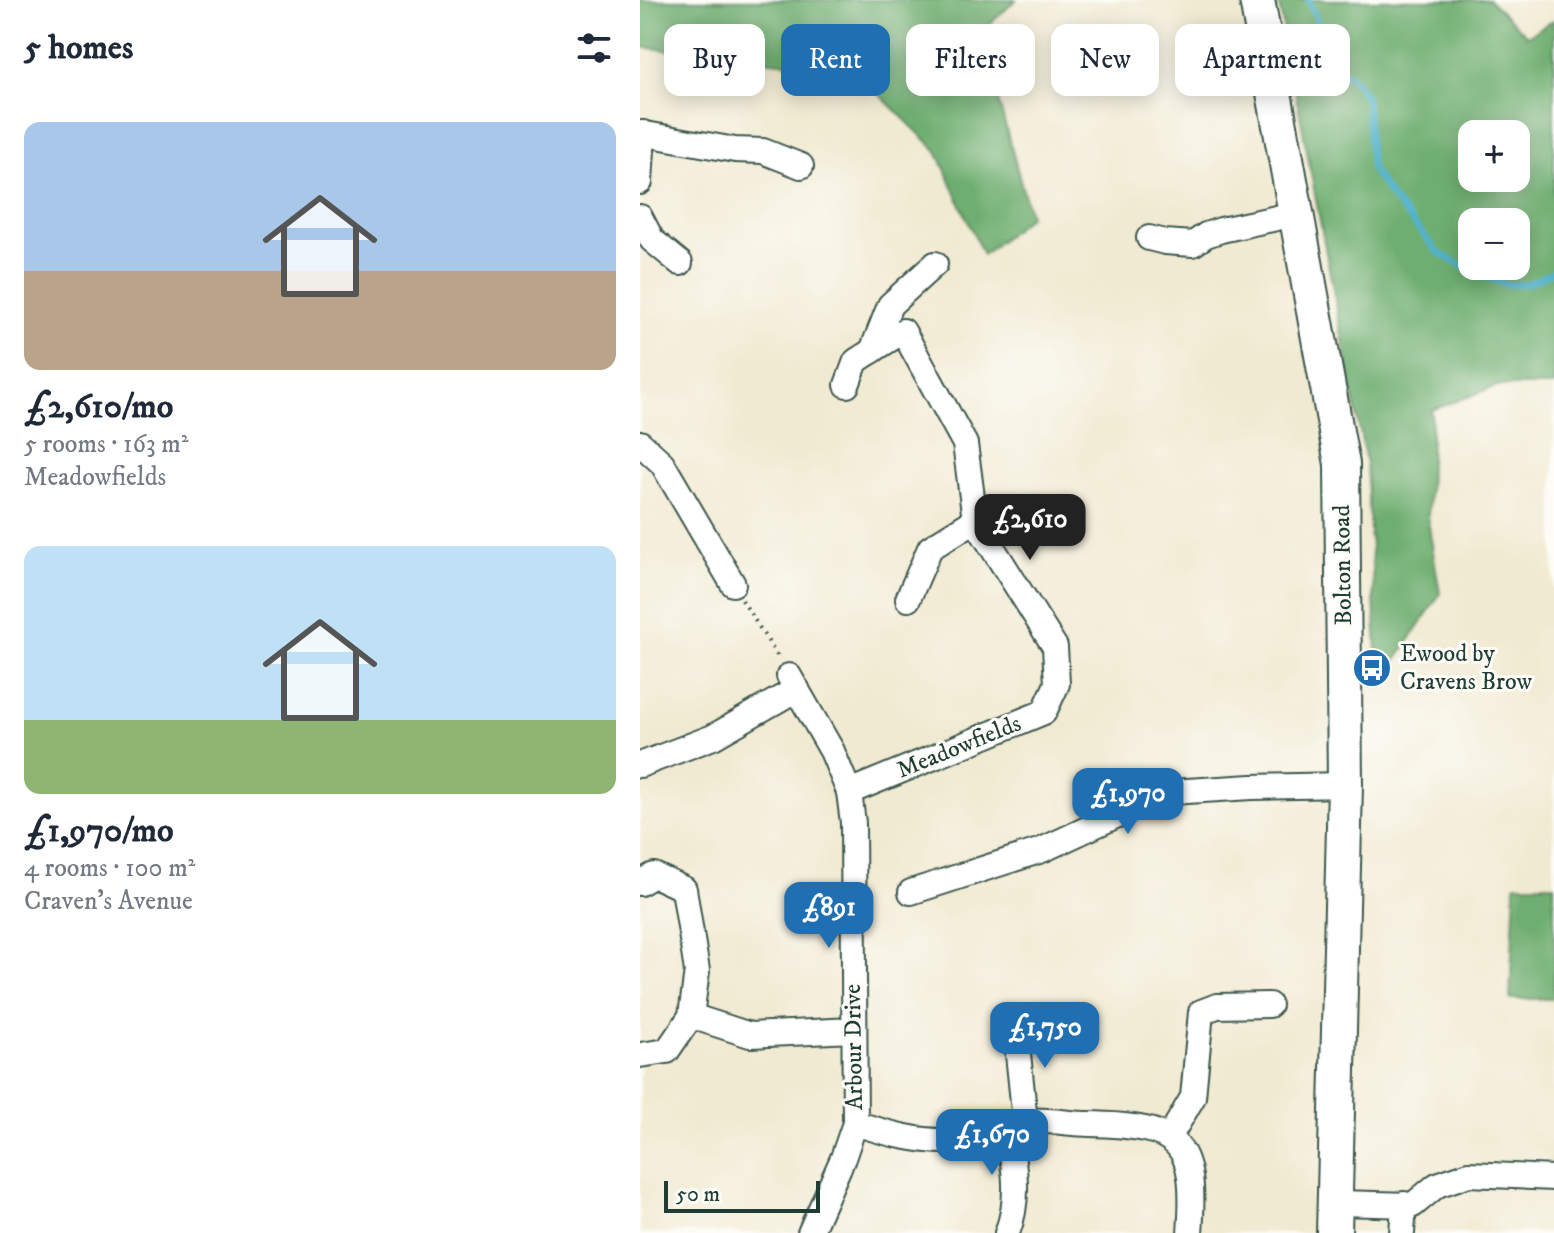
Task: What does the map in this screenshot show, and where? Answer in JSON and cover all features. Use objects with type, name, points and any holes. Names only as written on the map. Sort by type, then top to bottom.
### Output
[{"type":"highway","name":"Bolton Road","points":[[1257,0],[1342,464],[1345,785],[1336,1218]]},
{"type":"street","points":[[640,182],[641,133],[763,151],[801,166]]},
{"type":"street","points":[[1149,238],[1193,244],[1221,230],[1295,214]]},
{"type":"street","points":[[640,217],[652,240],[680,263]]},
{"type":"street","points":[[872,351],[890,305],[935,264]]},
{"type":"street","name":"Meadowfields","points":[[847,385],[856,361],[903,331],[965,444],[975,520],[1055,647],[1057,684],[1044,712],[849,792]]},
{"type":"street","points":[[640,443],[662,463],[733,584]]},
{"type":"street","points":[[908,599],[930,548],[975,520]]},
{"type":"street","points":[[640,765],[713,737],[793,682]]},
{"type":"street","name":"Arbour Drive","points":[[793,682],[832,751],[849,792],[853,823],[855,1123],[810,1233]]},
{"type":"street","points":[[911,892],[1042,850],[1128,810],[1154,793],[1345,785]]},
{"type":"street","points":[[640,883],[654,875],[684,889],[697,971],[691,1016],[667,1051],[640,1055]]},
{"type":"street","points":[[1169,1138],[1193,1097],[1201,1012],[1217,1006],[1269,1005]]},
{"type":"street","points":[[691,1016],[750,1035],[853,1030]]},
{"type":"street","points":[[1007,1233],[1015,1201],[1016,1175],[1015,1025]]},
{"type":"street","points":[[855,1123],[924,1140],[954,1141],[1016,1124],[1126,1125],[1152,1129],[1169,1138],[1184,1154],[1191,1174],[1190,1233]]},
{"type":"street","points":[[1336,1218],[1404,1204],[1413,1205],[1437,1185],[1469,1174],[1554,1178]]},
{"type":"street","points":[[1402,1233],[1404,1204]]},
{"type":"path","points":[[733,584],[793,682]]},
{"type":"green space","points":[[640,0],[1016,0],[990,24],[906,24],[906,96],[997,96],[1030,216],[983,255],[937,151],[881,96],[890,96],[890,24],[781,24],[781,62],[765,60],[765,24],[664,24],[664,50],[640,47]]},
{"type":"green space","points":[[1278,0],[1489,0],[1527,36],[1554,20],[1554,386],[1497,386],[1432,410],[1428,520],[1440,594],[1379,686],[1366,463],[1296,96],[1350,96],[1350,24],[1283,24]]},
{"type":"green space","points":[[1515,884],[1554,884],[1554,999],[1510,999]]},
{"type":"waterway","points":[[1308,0],[1337,65],[1356,82],[1366,97],[1371,168],[1390,196],[1438,252],[1477,275],[1507,285],[1527,284],[1554,271]]},
{"type":"place","name":"Ewood by Cravens Brow","points":[[1372,668]]}]
